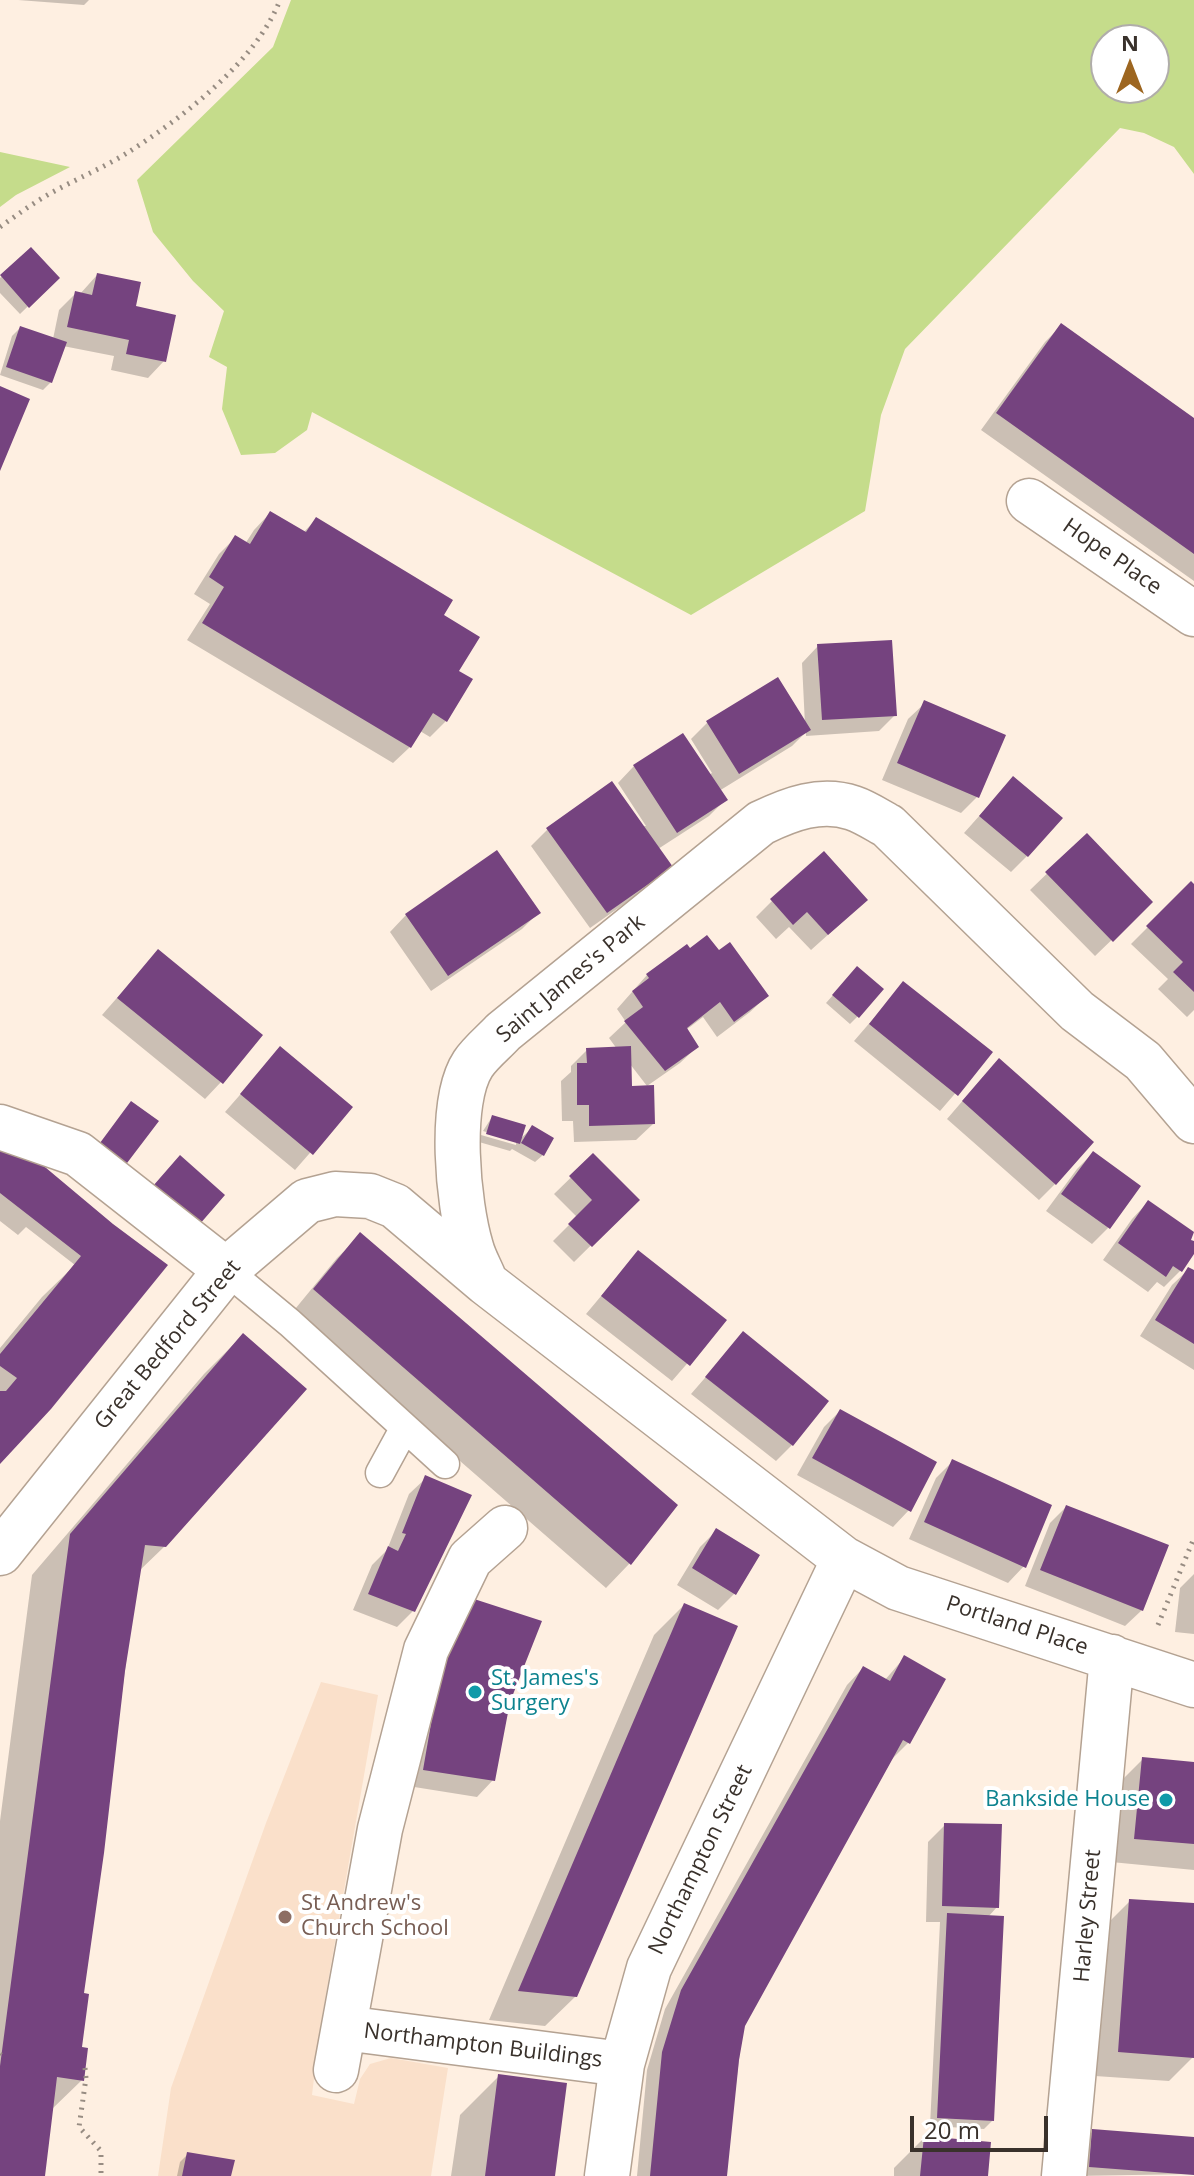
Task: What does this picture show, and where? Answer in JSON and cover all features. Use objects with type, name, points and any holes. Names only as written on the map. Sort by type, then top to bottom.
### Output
[{"type":"street","name":"Hope Place","points":[[1029,501],[1194,614]]},
{"type":"street","name":"Saint James's Park","points":[[844,1559],[486,1283],[471,1248],[464,1217],[457,1132],[460,1099],[472,1064],[503,1032],[761,823],[789,809],[816,803],[853,807],[888,826],[1077,1011],[1143,1061],[1194,1121]]},
{"type":"street","points":[[0,1127],[78,1154],[226,1270]]},
{"type":"street","name":"Great Bedford Street","points":[[0,1553],[226,1270],[307,1201],[335,1194],[370,1196],[395,1206],[486,1283]]},
{"type":"street","name":"Northampton Buildings","points":[[336,2070],[380,1829],[426,1650],[470,1559],[505,1528]]},
{"type":"street","name":"Portland Place","points":[[844,1559],[898,1588],[1194,1685]]},
{"type":"street","name":"Northampton Street","points":[[607,2176],[622,2064],[649,1968],[844,1559]]},
{"type":"street","name":"Harley Street","points":[[1064,2176],[1112,1657]]},
{"type":"street","name":"Northampton Buildings","points":[[344,2028],[622,2064]]},
{"type":"lane","points":[[226,1270],[290,1323],[445,1464]]},
{"type":"lane","points":[[380,1473],[404,1429]]},
{"type":"path","points":[[0,227],[49,194],[126,153],[191,106],[241,63],[280,0]]},
{"type":"path","points":[[1165,1609],[1194,1538]]},
{"type":"path","points":[[85,2068],[79,2127],[101,2151],[101,2176]]},
{"type":"shaded area","name":"St Andrew's Church School","points":[[321,1682],[378,1695],[320,2028],[312,2095],[354,2104],[360,2079],[370,2064],[391,2058],[448,2068],[431,2176],[158,2176],[171,2088],[266,1823]]},
{"type":"green space","points":[[291,0],[1194,0],[1194,174],[1174,147],[1144,133],[1120,128],[905,349],[881,415],[865,511],[691,615],[312,412],[307,430],[275,453],[241,455],[222,409],[227,367],[209,357],[224,311],[193,281],[153,232],[137,180],[273,47]]},
{"type":"green space","points":[[0,152],[70,167],[16,195],[0,207]]},
{"type":"building","points":[[31,247],[60,278],[29,308],[0,275]]},
{"type":"building","points":[[97,273],[141,282],[136,306],[176,315],[166,362],[126,354],[129,340],[67,327],[75,291],[92,295]]},
{"type":"building","points":[[1061,323],[1194,418],[1194,554],[996,413]]},
{"type":"building","points":[[20,326],[67,342],[52,383],[6,367]]},
{"type":"building","points":[[0,386],[30,399],[0,471]]},
{"type":"building","points":[[270,511],[306,532],[316,517],[453,600],[444,615],[480,637],[459,671],[473,679],[447,722],[433,713],[411,748],[202,623],[224,587],[209,577],[235,535],[250,544]]},
{"type":"building","points":[[892,640],[897,716],[822,720],[817,644]]},
{"type":"building","points":[[778,677],[811,730],[739,774],[706,721]]},
{"type":"building","points":[[924,700],[1006,735],[979,798],[897,763]]},
{"type":"building","points":[[683,733],[728,800],[677,833],[633,765]]},
{"type":"building","points":[[1013,776],[1063,818],[1028,857],[979,816]]},
{"type":"building","points":[[612,781],[673,867],[607,913],[546,828]]},
{"type":"building","points":[[1087,833],[1153,902],[1113,942],[1045,872]]},
{"type":"building","points":[[497,850],[541,913],[448,976],[405,914]]},
{"type":"building","points":[[824,851],[868,900],[828,935],[807,912],[793,925],[770,899]]},
{"type":"building","points":[[1191,881],[1194,884],[1194,992],[1173,972],[1183,962],[1146,926]]},
{"type":"building","points":[[707,935],[719,950],[730,942],[769,996],[734,1022],[720,1002],[687,1028],[699,1047],[665,1071],[624,1021],[643,1007],[632,991],[649,978],[646,974],[687,944],[690,948]]},
{"type":"building","points":[[158,949],[263,1035],[223,1084],[117,998]]},
{"type":"building","points":[[857,966],[884,989],[859,1018],[832,995]]},
{"type":"building","points":[[903,981],[993,1052],[958,1096],[869,1024]]},
{"type":"building","points":[[280,1046],[353,1107],[313,1155],[240,1094]]},
{"type":"building","points":[[631,1046],[632,1086],[654,1085],[655,1124],[589,1126],[589,1105],[577,1105],[577,1063],[587,1063],[586,1048]]},
{"type":"building","points":[[999,1058],[1094,1142],[1056,1185],[962,1101]]},
{"type":"building","points":[[131,1101],[159,1121],[124,1167],[97,1147]]},
{"type":"building","points":[[492,1115],[526,1125],[520,1144],[486,1134]]},
{"type":"building","points":[[532,1125],[554,1138],[544,1156],[521,1143]]},
{"type":"building","points":[[0,1151],[33,1157],[168,1265],[51,1409],[0,1464],[0,1391],[6,1391],[17,1378],[0,1366],[0,1354],[81,1256],[0,1193]]},
{"type":"building","points":[[1093,1151],[1141,1186],[1110,1229],[1061,1194]]},
{"type":"building","points":[[593,1153],[640,1200],[592,1247],[568,1224],[592,1200],[569,1176]]},
{"type":"building","points":[[180,1155],[225,1195],[199,1225],[153,1186]]},
{"type":"building","points":[[1148,1200],[1194,1232],[1191,1240],[1194,1241],[1194,1254],[1182,1272],[1173,1266],[1166,1277],[1118,1243]]},
{"type":"building","points":[[360,1232],[678,1505],[631,1565],[313,1289]]},
{"type":"building","points":[[638,1250],[727,1320],[690,1366],[601,1296]]},
{"type":"building","points":[[1188,1267],[1194,1270],[1194,1344],[1155,1320]]},
{"type":"building","points":[[743,1331],[829,1401],[793,1446],[705,1377]]},
{"type":"building","points":[[243,1333],[307,1389],[166,1547],[145,1545],[125,1671],[84,1993],[89,1994],[82,2047],[88,2048],[84,2081],[57,2077],[45,2176],[0,2176],[0,2066],[70,1534]]},
{"type":"building","points":[[840,1409],[937,1462],[911,1512],[812,1458]]},
{"type":"building","points":[[952,1459],[1052,1505],[1026,1568],[924,1522]]},
{"type":"building","points":[[425,1475],[472,1495],[415,1612],[368,1594],[388,1546],[398,1551]]},
{"type":"building","points":[[1066,1505],[1169,1545],[1143,1611],[1040,1570]]},
{"type":"building","points":[[716,1528],[760,1555],[736,1595],[692,1568]]},
{"type":"building","name":"St. James's Surgery","points":[[471,1598],[542,1621],[510,1702],[495,1781],[423,1770],[438,1683]]},
{"type":"building","points":[[684,1603],[738,1626],[577,1997],[518,1991]]},
{"type":"building","points":[[904,1655],[946,1679],[910,1744],[903,1740],[745,2026],[727,2176],[650,2176],[662,2052],[681,1990],[863,1666],[890,1681]]},
{"type":"building","name":"Bankside House","points":[[1142,1757],[1194,1762],[1194,1844],[1134,1839]]},
{"type":"building","points":[[944,1823],[1002,1824],[999,1908],[942,1906]]},
{"type":"building","points":[[1129,1899],[1194,1903],[1194,2058],[1118,2052]]},
{"type":"building","points":[[947,1913],[1004,1916],[994,2121],[937,2118]]},
{"type":"building","points":[[498,2074],[567,2083],[555,2176],[485,2176]]},
{"type":"building","points":[[1092,2129],[1194,2137],[1194,2175],[1089,2167]]},
{"type":"building","points":[[924,2136],[991,2142],[988,2176],[920,2176]]},
{"type":"building","points":[[187,2152],[235,2160],[231,2176],[182,2176]]},
{"type":"place","name":"St. James's Surgery","points":[[475,1692]]},
{"type":"place","name":"Bankside House","points":[[1166,1800]]},
{"type":"place","name":"St Andrew's Church School","points":[[285,1917]]}]
